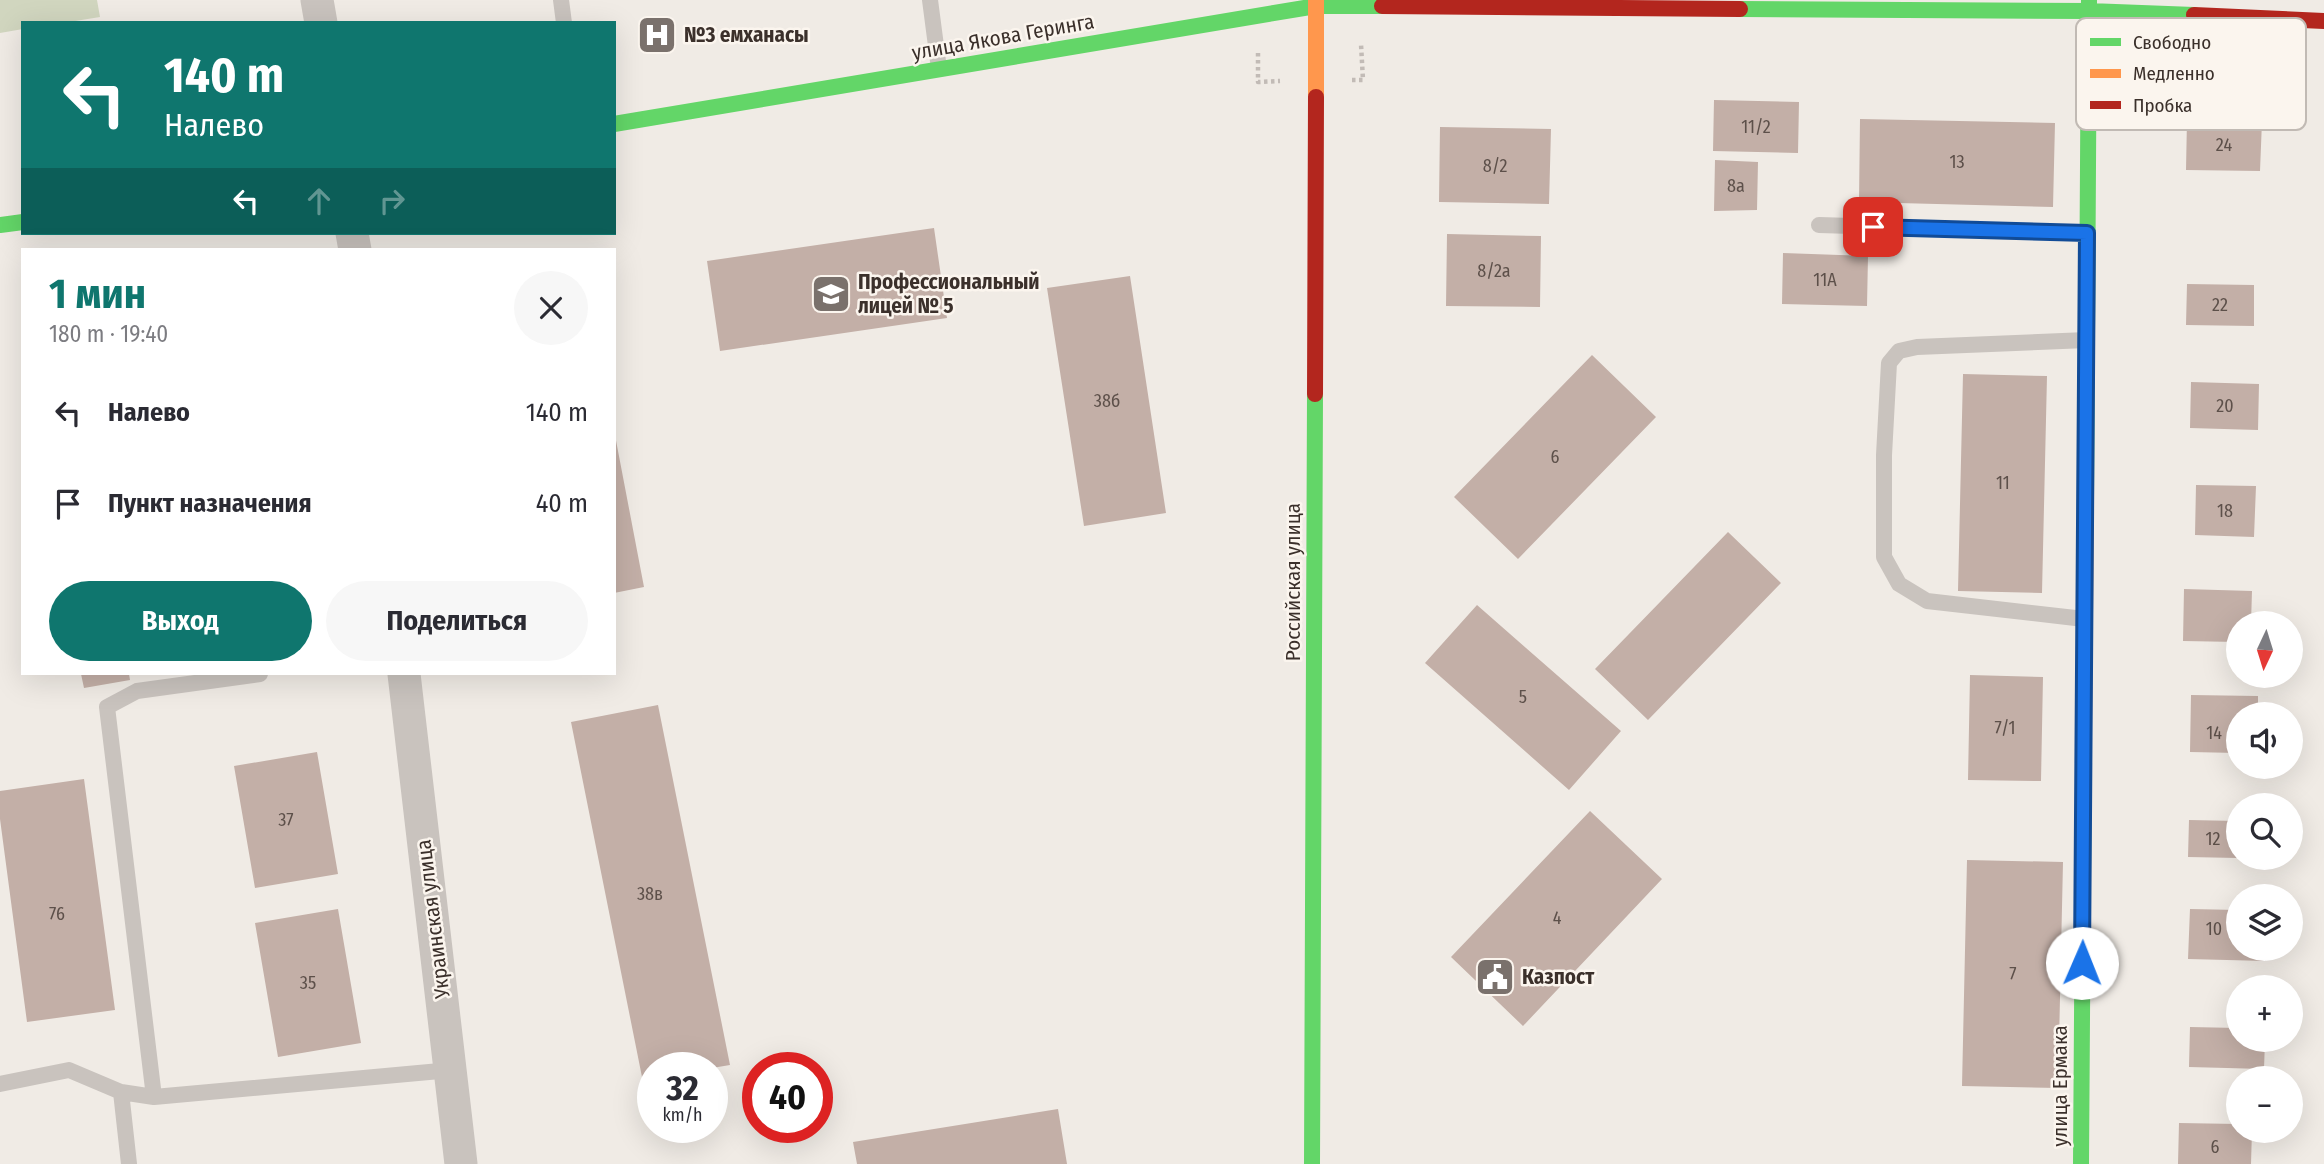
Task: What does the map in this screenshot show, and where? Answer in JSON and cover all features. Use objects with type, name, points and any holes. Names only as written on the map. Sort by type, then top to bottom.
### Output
[{"type":"street","points":[[317,0],[321,21]]},
{"type":"street","name":"улица Якова Геринга","points":[[616,124],[1316,3],[2089,5],[2280,18]]},
{"type":"street","name":"Российская улица","points":[[1312,1164],[1316,3]]},
{"type":"street","name":"улица Якова Геринга","points":[[2306,20],[2324,21]]},
{"type":"street","name":"улица Ермака","points":[[2081,1164],[2088,130]]},
{"type":"street","points":[[0,226],[21,222]]},
{"type":"street","name":"Украинская улица","points":[[404,675],[461,1164]]},
{"type":"lane","points":[[561,0],[564,21]]},
{"type":"lane","points":[[930,0],[939,69]]},
{"type":"lane","points":[[1819,225],[2087,233]]},
{"type":"lane","points":[[2084,619],[1927,601],[1899,584],[1884,557],[1884,455],[1889,363],[1899,351],[1917,347],[2087,340]]},
{"type":"lane","points":[[155,1097],[107,707],[137,691],[253,675]]},
{"type":"lane","points":[[0,1084],[69,1070],[121,1092],[155,1097],[450,1070]]},
{"type":"lane","points":[[121,1092],[128,1164]]},
{"type":"green space","points":[[0,0],[97,0],[100,17],[75,21],[21,21],[21,29],[0,33]]},
{"type":"building","points":[[1714,100],[1799,102],[1798,153],[1713,151]]},
{"type":"building","points":[[1860,119],[2055,123],[2053,207],[1859,202]]},
{"type":"building","points":[[1440,127],[1551,129],[1549,204],[1439,202]]},
{"type":"building","points":[[2187,130],[2262,130],[2260,171],[2186,170]]},
{"type":"building","points":[[1715,160],[1758,162],[1757,210],[1714,211]]},
{"type":"building","points":[[934,228],[947,318],[720,351],[707,261]]},
{"type":"building","points":[[1447,234],[1541,236],[1540,307],[1446,306]]},
{"type":"building","points":[[1783,253],[1868,256],[1867,306],[1782,304]]},
{"type":"building","points":[[1130,276],[1166,513],[1084,526],[1047,288]]},
{"type":"building","points":[[2187,284],[2254,285],[2254,326],[2186,325]]},
{"type":"building","points":[[1592,355],[1656,417],[1518,559],[1454,497]]},
{"type":"building","points":[[1963,374],[2047,376],[2042,593],[1958,591]]},
{"type":"building","points":[[2191,382],[2259,384],[2258,430],[2190,428]]},
{"type":"building","points":[[616,440],[644,587],[616,593]]},
{"type":"building","points":[[2196,485],[2256,486],[2254,537],[2195,535]]},
{"type":"building","points":[[1728,532],[1781,583],[1648,720],[1595,669]]},
{"type":"building","points":[[2184,589],[2252,591],[2251,611],[2226,611],[2226,642],[2183,641]]},
{"type":"building","points":[[1477,605],[1621,731],[1569,790],[1425,663]]},
{"type":"building","points":[[81,675],[129,675],[130,680],[84,688]]},
{"type":"building","points":[[1970,675],[2043,677],[2041,781],[1968,780]]},
{"type":"building","points":[[2191,695],[2258,696],[2258,702],[2226,702],[2226,753],[2190,752]]},
{"type":"building","points":[[658,705],[727,1052],[637,1052],[571,722]]},
{"type":"building","points":[[317,752],[338,874],[255,888],[234,766]]},
{"type":"building","points":[[84,779],[115,1010],[27,1022],[0,819],[0,791]]},
{"type":"building","points":[[1590,811],[1662,879],[1523,1026],[1451,957]]},
{"type":"building","points":[[2189,820],[2226,821],[2226,858],[2188,857]]},
{"type":"building","points":[[1967,860],[2063,862],[2058,1088],[1962,1086]]},
{"type":"building","points":[[338,909],[361,1043],[278,1057],[255,923]]},
{"type":"building","points":[[2190,909],[2226,910],[2226,960],[2188,959]]},
{"type":"building","points":[[2190,1027],[2226,1028],[2226,1052],[2265,1052],[2264,1066],[2189,1067]]},
{"type":"building","points":[[1058,1109],[1067,1164],[857,1164],[853,1142]]},
{"type":"building","points":[[2179,1123],[2226,1124],[2226,1143],[2252,1143],[2251,1164],[2178,1164]]},
{"type":"traffic: fast","points":[[2089,0],[2089,18]]},
{"type":"traffic: fast","points":[[616,124],[1316,6],[1382,6]]},
{"type":"traffic: fast","points":[[1740,9],[2089,11],[2194,15]]},
{"type":"traffic: fast","points":[[2086,497],[2088,130]]},
{"type":"traffic: fast","points":[[0,225],[21,222]]},
{"type":"traffic: fast","points":[[1312,1164],[1315,394]]},
{"type":"traffic: fast","points":[[2081,1164],[2084,725]]},
{"type":"traffic: slow","points":[[1316,0],[1316,97]]},
{"type":"traffic: slow","points":[[2084,725],[2086,497]]},
{"type":"traffic: jam","points":[[1382,6],[1740,9]]},
{"type":"traffic: jam","points":[[2194,15],[2259,18]]},
{"type":"traffic: jam","points":[[2306,20],[2324,21]]},
{"type":"traffic: jam","points":[[1315,394],[1316,97]]},
{"type":"place","name":"№3 емханасы","points":[[657,35]]},
{"type":"place","name":"Профессиональный лицей № 5","points":[[831,294]]},
{"type":"place","name":"Казпост","points":[[1495,977]]},
{"type":"route","points":[[1873,227],[2087,233],[2082,963]]}]
